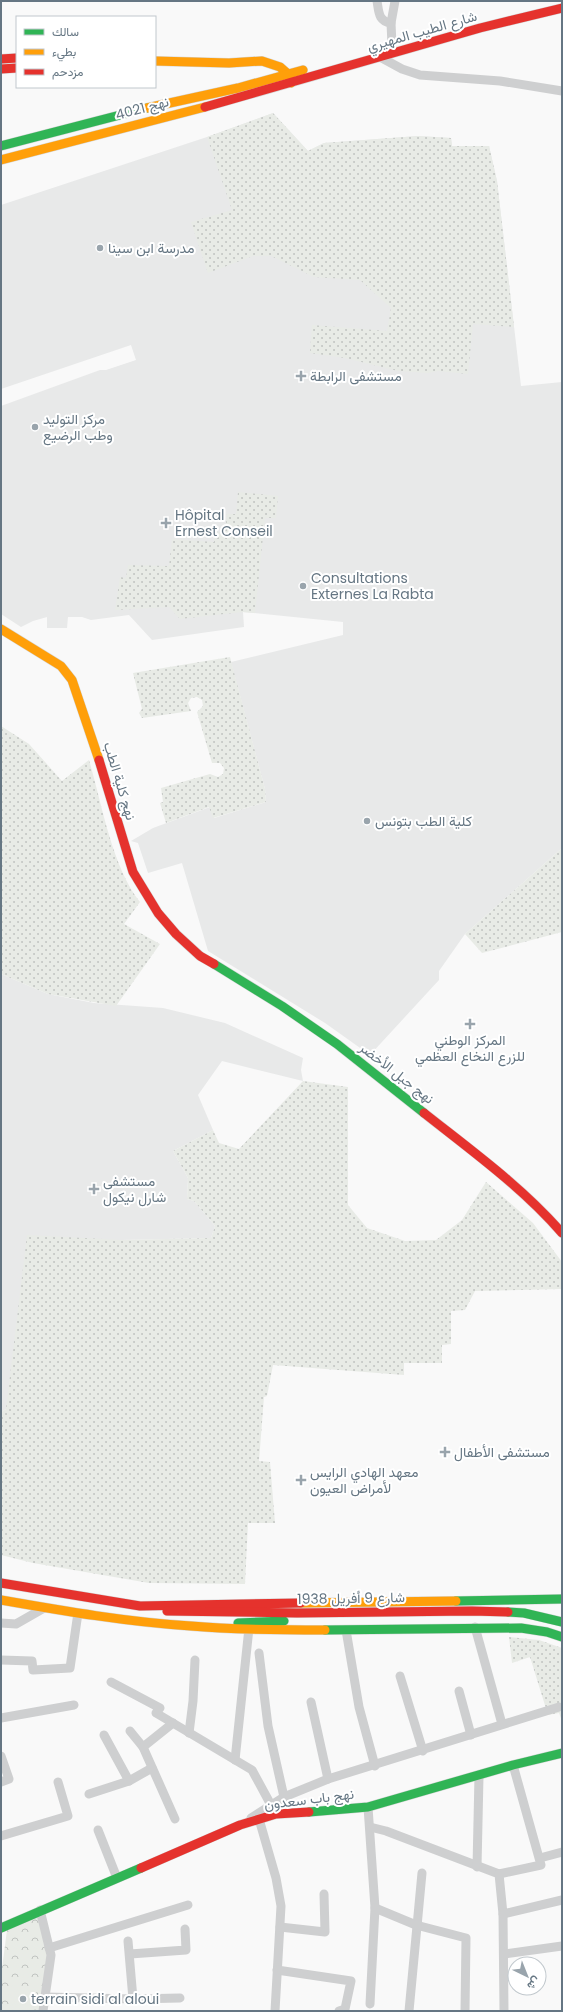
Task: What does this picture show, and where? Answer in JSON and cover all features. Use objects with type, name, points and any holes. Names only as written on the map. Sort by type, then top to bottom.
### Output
[{"type":"main road","name":"شارع الطيب المهيري","points":[[288,74],[554,1]]},
{"type":"main road","name":"شارع الطيب المهيري","points":[[291,83],[480,28],[562,8]]},
{"type":"main road","points":[[1,59],[16,58]]},
{"type":"main road","points":[[156,61],[229,63],[262,62],[280,67],[288,74],[291,83]]},
{"type":"main road","points":[[1,69],[16,68]]},
{"type":"main road","name":"نهج 4021","points":[[1,146],[180,100],[238,88],[288,74]]},
{"type":"main road","name":"نهج 4021","points":[[1,160],[236,99],[291,83]]},
{"type":"main road","name":"نهج كلية الطب","points":[[1,629],[61,666],[68,672],[98,756],[132,872],[158,913],[200,956]]},
{"type":"main road","name":"نهج جبل الأخضر","points":[[200,956],[282,1006],[362,1063],[510,1182],[547,1216],[562,1233]]},
{"type":"main road","name":"شارع 9 أفريل 1938","points":[[1,1583],[140,1606],[158,1611],[499,1612],[535,1614],[562,1622]]},
{"type":"main road","name":"شارع 9 أفريل 1938","points":[[140,1606],[562,1599]]},
{"type":"main road","name":"شارع 9 أفريل 1938","points":[[1,1600],[140,1622],[249,1628],[346,1630],[521,1628],[547,1632],[562,1637]]},
{"type":"main road","name":"شارع 9 أفريل 1938","points":[[140,1622],[218,1623],[481,1619],[525,1620],[562,1629]]},
{"type":"main road","name":"نهج باب سعدون","points":[[2,1925],[117,1878],[240,1825],[259,1819],[276,1814],[368,1807],[514,1765],[562,1753]]},
{"type":"street","points":[[377,1],[380,19],[391,24]]},
{"type":"street","points":[[392,45],[391,24],[395,1]]},
{"type":"street","points":[[380,57],[402,69],[420,75],[500,81],[562,91]]},
{"type":"street","points":[[1,1623],[16,1624],[44,1608]]},
{"type":"street","points":[[1,1660],[32,1661],[33,1670],[70,1668],[78,1613]]},
{"type":"street","points":[[235,1760],[249,1628]]},
{"type":"street","points":[[474,1628],[502,1724]]},
{"type":"street","points":[[346,1630],[359,1707],[375,1766]]},
{"type":"street","points":[[259,1652],[268,1726],[284,1797]]},
{"type":"street","points":[[189,1733],[193,1701],[195,1660]]},
{"type":"street","points":[[400,1676],[423,1751]]},
{"type":"street","points":[[111,1682],[160,1708],[156,1714],[252,1770],[271,1805]]},
{"type":"street","points":[[459,1691],[471,1735]]},
{"type":"street","points":[[311,1702],[328,1779]]},
{"type":"street","points":[[1,1718],[74,1705]]},
{"type":"street","points":[[240,1825],[284,1797],[328,1779],[375,1766],[502,1724],[559,1707]]},
{"type":"street","points":[[143,1747],[173,1723]]},
{"type":"street","points":[[130,1731],[143,1747],[175,1819]]},
{"type":"street","points":[[104,1735],[129,1781]]},
{"type":"street","points":[[1,1756],[9,1779],[1,1782]]},
{"type":"street","points":[[370,1827],[386,1831],[477,1867],[499,1874],[541,1865],[514,1765]]},
{"type":"street","points":[[89,1794],[129,1781],[152,1768]]},
{"type":"street","points":[[477,1867],[479,1776]]},
{"type":"street","points":[[1,1836],[68,1816],[58,1782]]},
{"type":"street","points":[[368,1807],[375,1908],[370,2004]]},
{"type":"street","points":[[259,1819],[280,1899],[280,1927],[276,1970],[275,2011]]},
{"type":"street","points":[[98,1830],[117,1878]]},
{"type":"street","points":[[540,1858],[562,1852]]},
{"type":"street","points":[[409,2011],[422,1873]]},
{"type":"street","points":[[499,1874],[503,1914],[504,2011]]},
{"type":"street","points":[[280,1927],[325,1932],[324,1894]]},
{"type":"street","points":[[503,1914],[562,1900]]},
{"type":"street","points":[[49,1948],[188,1905]]},
{"type":"street","points":[[375,1908],[416,1925],[466,1938],[465,2011]]},
{"type":"street","points":[[40,1910],[51,1955],[43,2011]]},
{"type":"street","points":[[130,1954],[186,1950],[185,1930]]},
{"type":"street","points":[[128,1941],[133,1999]]},
{"type":"street","points":[[504,1954],[562,1946]]},
{"type":"street","points":[[276,1970],[351,1981],[345,2009],[339,2011]]},
{"type":"street","points":[[45,1997],[133,1999],[180,1998]]},
{"type":"shaded area","points":[[273,113],[308,151],[324,143],[418,136],[451,138],[452,146],[489,146],[497,181],[521,386],[562,382],[562,848],[465,934],[439,971],[439,980],[370,1055],[325,1023],[208,951],[182,863],[148,873],[138,843],[131,841],[153,828],[210,807],[214,818],[266,802],[265,789],[231,662],[343,635],[343,622],[243,612],[244,627],[152,640],[129,615],[91,620],[82,617],[68,617],[67,628],[47,628],[47,617],[33,621],[21,627],[1,614],[1,406],[100,370],[106,370],[136,360],[131,345],[1,389],[1,205],[207,137]]},
{"type":"shaded area","name":"مستشفى شارل نيكول","points":[[1,974],[48,994],[94,1003],[163,1008],[225,1023],[303,1058],[301,1070],[303,1081],[222,1061],[198,1095],[213,1130],[173,1151],[188,1178],[187,1199],[194,1201],[215,1226],[211,1238],[122,1240],[6,1409],[1,1412]]},
{"type":"green space","points":[[273,113],[308,151],[324,143],[418,136],[451,138],[452,146],[489,146],[497,181],[514,327],[473,324],[468,374],[438,371],[428,373],[398,371],[345,358],[310,353],[312,325],[387,331],[391,308],[360,280],[314,277],[271,256],[253,256],[208,273],[191,222],[232,210],[207,137]]},
{"type":"green space","points":[[238,492],[278,496],[276,518],[265,518],[255,613],[242,612],[180,619],[169,607],[115,610],[120,577],[126,578],[128,565],[169,566],[172,539],[214,542],[215,532],[225,533],[227,514],[236,514]]},
{"type":"green space","points":[[230,657],[265,789],[266,802],[213,818],[209,807],[166,823],[160,803],[163,802],[161,788],[210,774],[218,777],[223,774],[224,768],[220,763],[212,763],[197,712],[203,706],[202,700],[197,697],[191,698],[188,703],[191,711],[142,718],[139,713],[142,709],[133,673]]},
{"type":"green space","points":[[1,726],[29,744],[62,781],[89,760],[103,815],[115,853],[130,888],[140,902],[124,924],[160,944],[116,1006],[48,994],[1,974]]},
{"type":"green space","points":[[562,848],[562,932],[482,953],[465,934]]},
{"type":"green space","points":[[303,1081],[348,1087],[348,1205],[367,1228],[405,1241],[436,1240],[462,1220],[486,1182],[533,1223],[562,1262],[562,1289],[475,1291],[465,1310],[451,1311],[451,1344],[442,1345],[442,1363],[404,1363],[404,1375],[273,1365],[267,1396],[264,1397],[259,1461],[270,1462],[275,1523],[248,1523],[245,1584],[149,1583],[33,1563],[1,1555],[1,1412],[6,1409],[27,1235],[122,1240],[211,1238],[215,1226],[194,1201],[187,1199],[188,1178],[173,1151],[213,1130],[219,1143],[239,1149]]},
{"type":"green space","points":[[509,1637],[539,1640],[562,1648],[562,1721],[559,1713],[548,1715],[530,1657],[512,1663]]},
{"type":"green space","points":[[41,1916],[48,1953],[40,2011],[1,2011],[1,1976],[7,1930]]},
{"type":"green space","name":"terrain sidi al aloui","points":[[12,1985],[37,1987],[34,2011],[9,2011]]},
{"type":"traffic: fast","points":[[1,146],[147,108]]},
{"type":"traffic: fast","points":[[214,964],[282,1006],[337,1044],[424,1113]]},
{"type":"traffic: fast","points":[[456,1601],[562,1599]]},
{"type":"traffic: fast","points":[[508,1612],[524,1613],[562,1622]]},
{"type":"traffic: fast","points":[[238,1623],[284,1621]]},
{"type":"traffic: fast","points":[[325,1630],[521,1628],[547,1632],[562,1637]]},
{"type":"traffic: fast","points":[[309,1812],[368,1807],[513,1765],[562,1753]]},
{"type":"traffic: fast","points":[[1,1928],[141,1868]]},
{"type":"traffic: slow","points":[[156,61],[229,63],[262,61],[280,67],[288,74],[291,83]]},
{"type":"traffic: slow","points":[[147,108],[238,88],[303,70]]},
{"type":"traffic: slow","points":[[1,160],[205,107]]},
{"type":"traffic: slow","points":[[1,629],[61,666],[72,680],[99,760]]},
{"type":"traffic: slow","points":[[1,1600],[96,1616],[143,1622],[242,1629],[325,1630]]},
{"type":"traffic: slow","points":[[301,1603],[456,1601]]},
{"type":"traffic: jam","points":[[205,107],[480,28],[562,8]]},
{"type":"traffic: jam","points":[[1,59],[16,58]]},
{"type":"traffic: jam","points":[[1,69],[16,68]]},
{"type":"traffic: jam","points":[[99,760],[133,872],[158,913],[176,934],[200,956],[214,964]]},
{"type":"traffic: jam","points":[[424,1113],[513,1185],[547,1216],[562,1233]]},
{"type":"traffic: jam","points":[[1,1583],[140,1606],[301,1603]]},
{"type":"traffic: jam","points":[[167,1611],[297,1613],[508,1612]]},
{"type":"traffic: jam","points":[[141,1868],[240,1825],[276,1814],[309,1812]]},
{"type":"place","name":"مدرسة ابن سينا","points":[[100,248]]},
{"type":"place","name":"مستشفى الرابطة","points":[[301,376]]},
{"type":"place","name":"مركز التوليد وطب الرضيع","points":[[35,427]]},
{"type":"place","name":"Hôpital Ernest Conseil","points":[[166,523]]},
{"type":"place","name":"Consultations Externes La Rabta","points":[[303,586]]},
{"type":"place","name":"كلية الطب بتونس","points":[[367,821]]},
{"type":"place","name":"المركز الوطني للزرع النخاع العظمي","points":[[470,1024]]},
{"type":"place","name":"مستشفى شارل نيكول","points":[[94,1189]]},
{"type":"place","name":"مستشفى الأطفال","points":[[445,1452]]},
{"type":"place","name":"معهد الهادي الرايس لأمراض العيون","points":[[301,1480]]},
{"type":"place","name":"terrain sidi al aloui","points":[[23,1999]]}]
